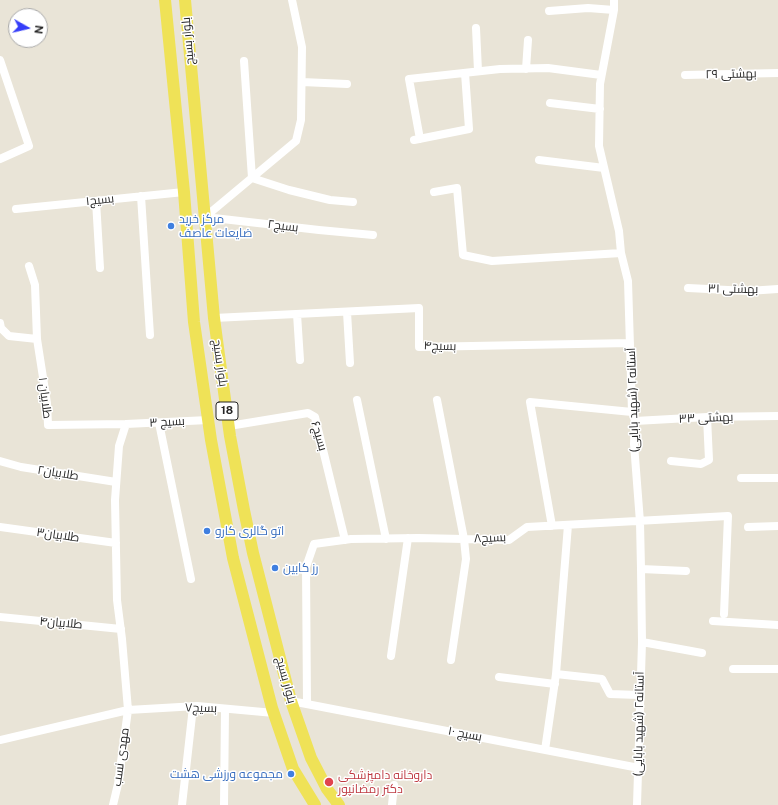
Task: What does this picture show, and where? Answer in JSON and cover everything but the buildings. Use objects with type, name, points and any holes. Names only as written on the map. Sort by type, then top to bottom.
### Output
[{"type":"main road","name":"بلوار بسیج","points":[[165,0],[184,192],[194,322],[208,420],[233,558],[274,713],[293,769],[315,805]]},
{"type":"main road","name":"بلوار بسیج","points":[[185,0],[214,318],[229,426],[253,553],[291,701],[311,758],[328,789],[339,805]]},
{"type":"street","points":[[205,217],[296,141],[301,120],[302,47],[292,0]]},
{"type":"street","name":"آستانه۲ (شهید بابایی)","points":[[614,0],[614,10],[601,75],[599,146],[618,231],[621,254],[628,280],[628,325],[632,412],[635,421],[634,444],[640,522],[641,569],[642,642],[639,695],[639,768],[637,805]]},
{"type":"street","points":[[549,11],[588,8],[614,10]]},
{"type":"street","points":[[476,28],[478,71]]},
{"type":"street","points":[[526,69],[528,40]]},
{"type":"street","points":[[0,60],[29,146],[0,159]]},
{"type":"street","points":[[244,61],[252,178]]},
{"type":"street","points":[[465,73],[469,129],[417,139],[408,79],[500,69],[548,68],[601,75]]},
{"type":"street","name":"بهشتی ۲۹","points":[[685,74],[778,73]]},
{"type":"street","points":[[302,82],[347,84]]},
{"type":"street","points":[[550,103],[600,109]]},
{"type":"street","points":[[539,160],[604,168]]},
{"type":"street","points":[[252,178],[289,190],[330,200],[353,202]]},
{"type":"street","points":[[434,192],[457,188],[463,254],[492,261],[621,254]]},
{"type":"street","name":"بسیج۱","points":[[16,209],[184,192]]},
{"type":"street","points":[[141,196],[150,335]]},
{"type":"street","points":[[96,201],[100,268]]},
{"type":"street","name":"بسیج۲","points":[[205,217],[373,235]]},
{"type":"street","points":[[0,323],[1,328],[9,336],[37,339],[35,285],[29,266]]},
{"type":"street","name":"بهشتی ۳۱","points":[[688,288],[748,290],[778,289]]},
{"type":"street","name":"بسیج۴","points":[[214,318],[419,308],[418,347],[630,343]]},
{"type":"street","points":[[347,312],[350,362]]},
{"type":"street","points":[[296,314],[300,360]]},
{"type":"street","name":"طلابیان ۱","points":[[37,339],[47,403],[48,424],[126,424]]},
{"type":"street","points":[[357,400],[386,539]]},
{"type":"street","points":[[437,400],[464,539],[466,559],[451,660]]},
{"type":"street","points":[[552,526],[530,402],[632,412]]},
{"type":"street","name":"بسیج۶","points":[[229,426],[308,413],[315,417],[345,540]]},
{"type":"street","name":"بهشتی ۳۳","points":[[635,421],[707,417],[778,416]]},
{"type":"street","points":[[671,461],[701,464],[709,460],[707,417]]},
{"type":"street","name":"بسیج ۳","points":[[126,424],[208,420]]},
{"type":"street","points":[[158,422],[190,579]]},
{"type":"street","name":"مهدی نسب","points":[[113,805],[118,784],[128,710],[117,600],[115,500],[119,446],[126,424]]},
{"type":"street","name":"طلابیان۲","points":[[0,461],[20,467],[116,482]]},
{"type":"street","points":[[741,478],[778,478]]},
{"type":"street","name":"بسیج۸","points":[[307,704],[306,567],[314,544],[345,540],[408,538],[509,540],[527,527],[728,516],[724,614]]},
{"type":"street","points":[[544,750],[555,684],[568,525]]},
{"type":"street","points":[[748,527],[778,526]]},
{"type":"street","name":"طلابیان۳","points":[[0,527],[116,543]]},
{"type":"street","points":[[391,656],[408,538]]},
{"type":"street","points":[[641,569],[686,572]]},
{"type":"street","name":"طلابیان۴","points":[[0,617],[121,629]]},
{"type":"street","points":[[713,621],[778,625]]},
{"type":"street","points":[[642,642],[702,653]]},
{"type":"street","points":[[734,669],[778,669]]},
{"type":"street","points":[[556,674],[602,679],[610,694],[639,695]]},
{"type":"street","points":[[499,678],[555,684]]},
{"type":"street","name":"بسیج ۱۰","points":[[291,701],[639,768]]},
{"type":"street","points":[[182,805],[193,706]]},
{"type":"street","name":"بسیج۷","points":[[0,740],[128,710],[193,706],[274,713]]},
{"type":"street","points":[[224,805],[225,709]]},
{"type":"street","points":[[392,805],[394,785]]},
{"type":"place","name":"مرکز خرید ضایعات عاصف","points":[[171,226]]},
{"type":"place","name":"اتو گالری کارو","points":[[207,531]]},
{"type":"place","name":"رز کابین","points":[[275,568]]},
{"type":"place","name":"مجموعه ورزشی هشت","points":[[291,774]]},
{"type":"place","name":"داروخانه دامپزشکی دکتر رمضانپور","points":[[329,782]]}]
